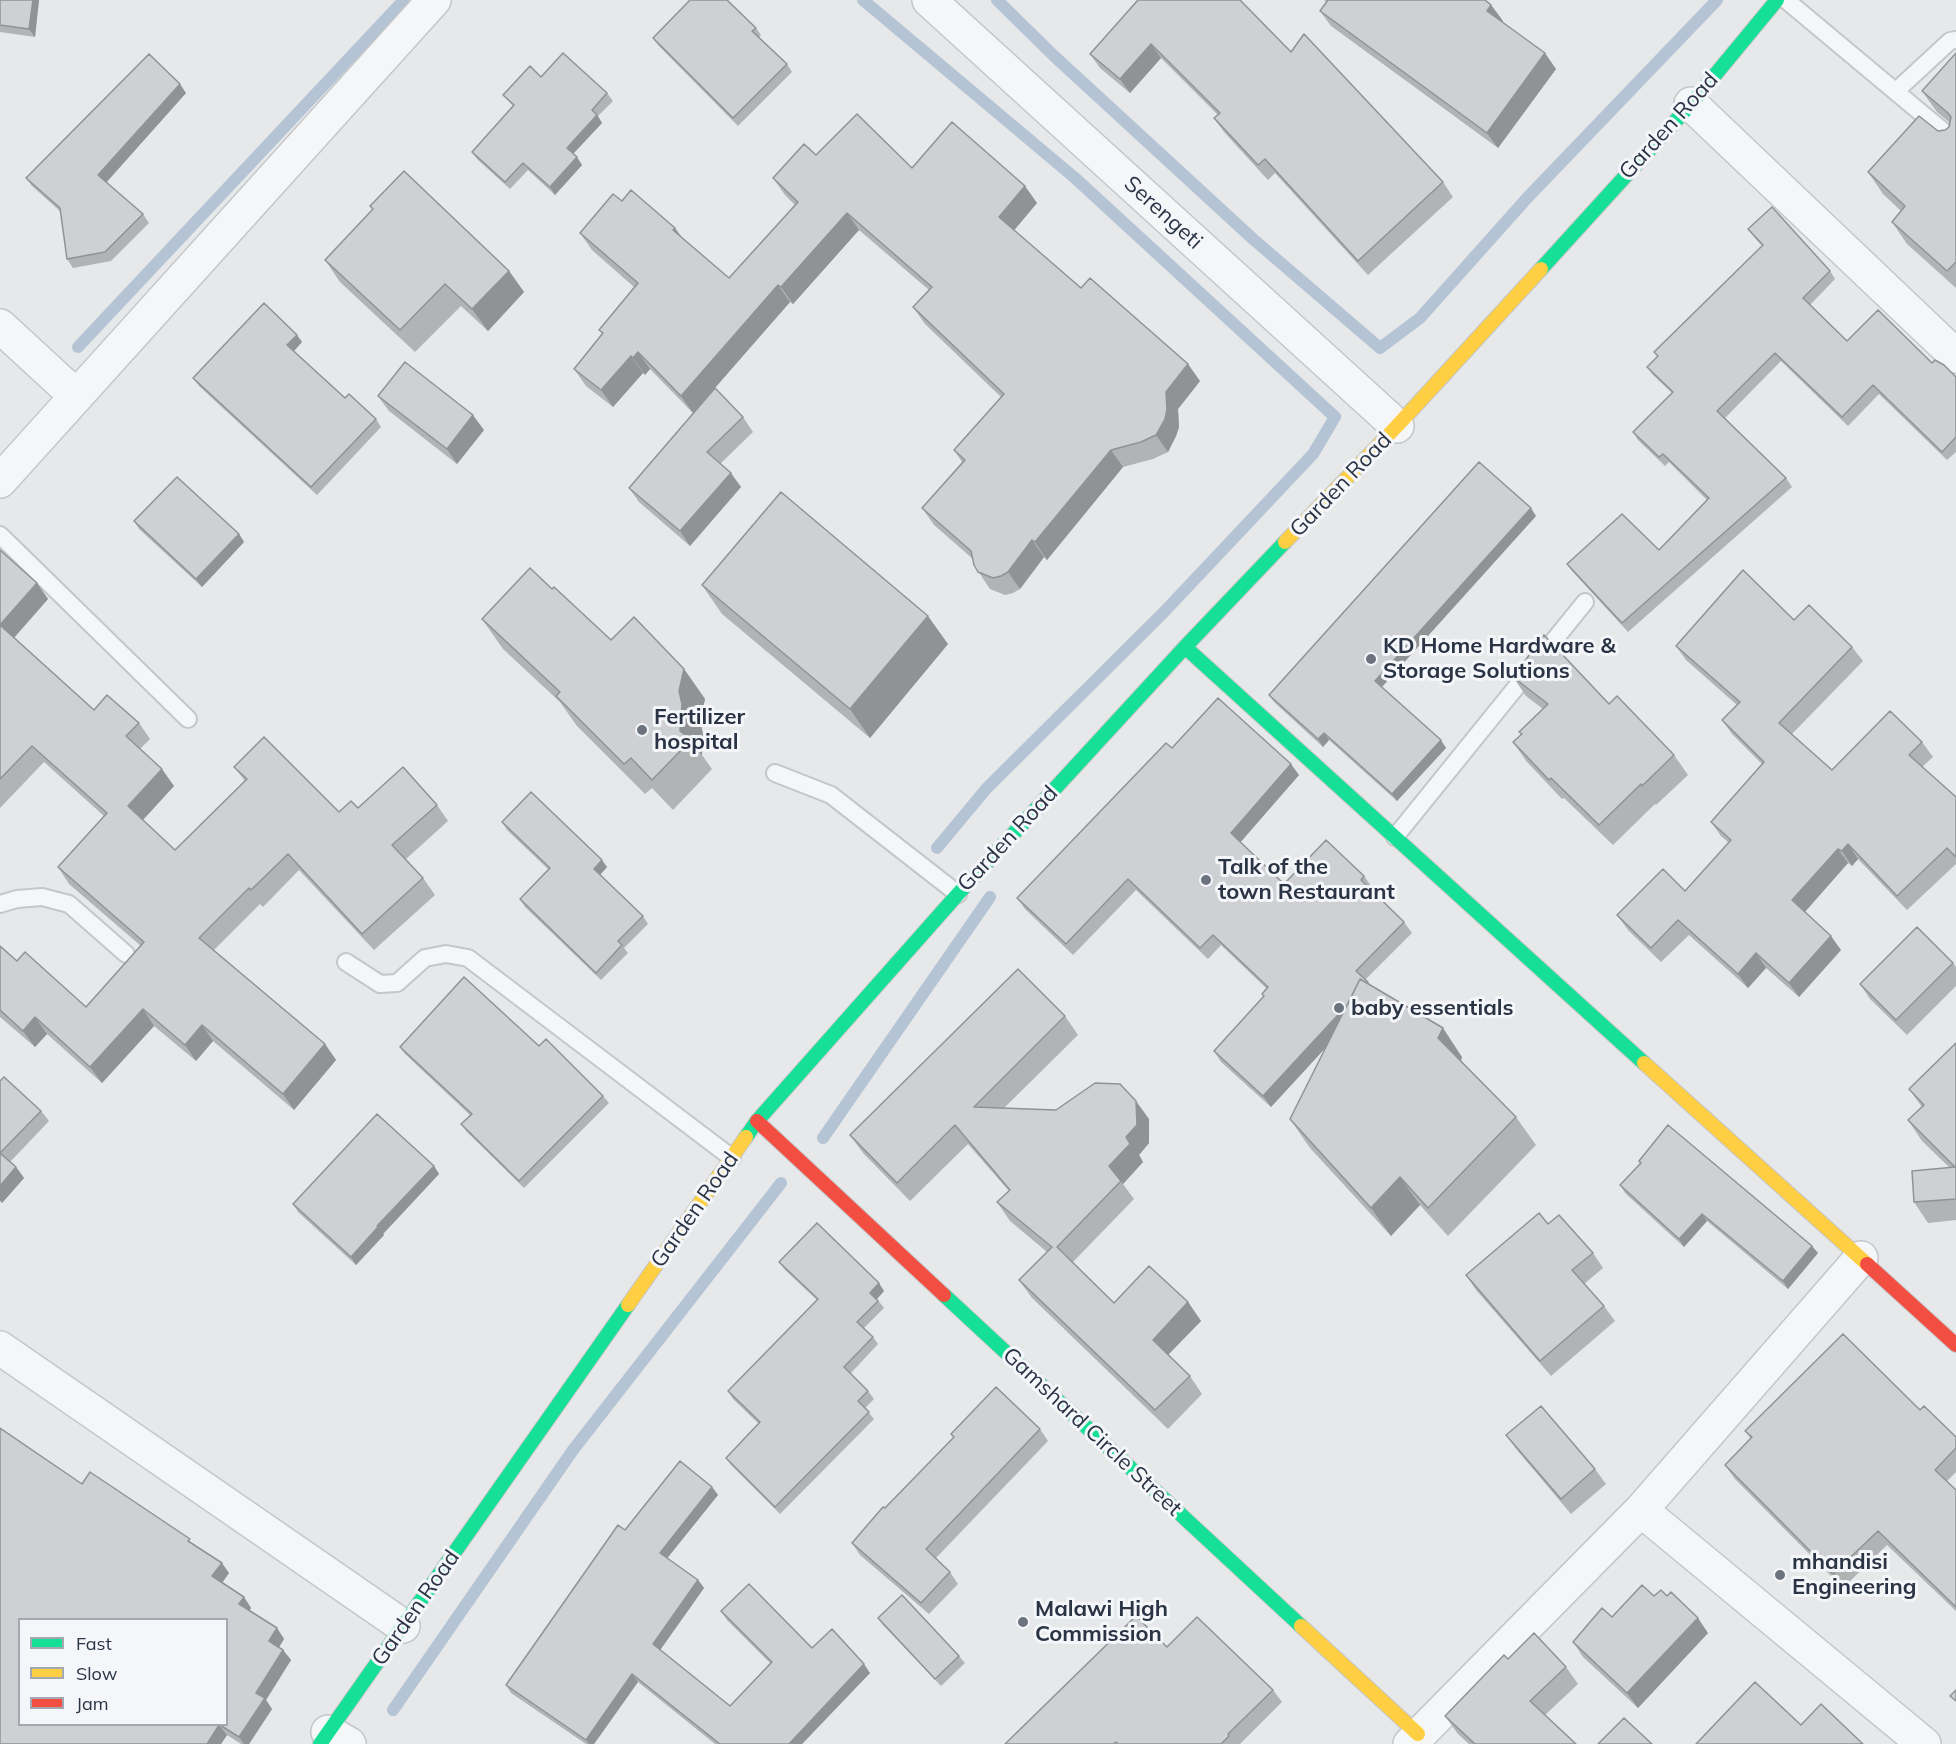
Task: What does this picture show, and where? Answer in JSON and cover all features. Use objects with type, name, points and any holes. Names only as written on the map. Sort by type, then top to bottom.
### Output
[{"type":"street","points":[[0,481],[434,0]]},
{"type":"street","name":"Serengeti","points":[[929,0],[1397,426]]},
{"type":"street","name":"Garden Road","points":[[332,1740],[403,1626],[757,1122],[958,894],[1185,647],[1397,426],[1691,104],[1777,0]]},
{"type":"street","points":[[1691,104],[1956,356]]},
{"type":"street","points":[[0,326],[76,396]]},
{"type":"street","points":[[1185,647],[1956,1345]]},
{"type":"street","name":"Gamshard Circle Street","points":[[757,1122],[1414,1739]]},
{"type":"street","points":[[1414,1739],[1641,1510],[1861,1258]]},
{"type":"street","points":[[0,1348],[403,1626]]},
{"type":"street","points":[[1641,1510],[1924,1744]]},
{"type":"lane","points":[[1786,0],[1956,142]]},
{"type":"lane","points":[[1896,91],[1950,41],[1956,40]]},
{"type":"lane","points":[[0,535],[188,719]]},
{"type":"lane","points":[[1395,837],[1585,602]]},
{"type":"lane","points":[[775,773],[831,795],[958,894]]},
{"type":"lane","points":[[0,904],[17,899],[42,897],[69,904],[126,954]]},
{"type":"lane","points":[[346,962],[380,984],[397,983],[425,958],[446,954],[468,958],[732,1158]]},
{"type":"building","points":[[0,0],[33,0],[29,29],[0,25]]},
{"type":"building","points":[[690,0],[727,0],[756,28],[752,31],[787,64],[733,118],[653,38]]},
{"type":"building","points":[[1138,0],[1240,0],[1291,52],[1304,34],[1443,182],[1358,261],[1265,159],[1258,165],[1214,118],[1220,113],[1151,44],[1120,79],[1090,54]]},
{"type":"building","points":[[1328,0],[1485,0],[1491,5],[1487,11],[1545,53],[1487,133],[1320,11]]},
{"type":"building","points":[[563,53],[607,93],[592,110],[597,115],[567,148],[577,157],[550,187],[523,163],[505,182],[472,152],[514,105],[503,95],[530,66],[541,77]]},
{"type":"building","points":[[1956,53],[1956,262],[1947,271],[1892,222],[1905,206],[1868,172],[1919,116],[1938,131],[1949,127],[1951,117],[1948,113],[1922,91]]},
{"type":"building","points":[[149,54],[180,84],[98,175],[143,214],[105,252],[67,259],[60,208],[26,178]]},
{"type":"building","points":[[857,114],[912,168],[952,122],[1025,186],[999,217],[1081,288],[1090,278],[1188,364],[1166,392],[1165,419],[1156,435],[1141,442],[1111,450],[1035,542],[1032,540],[1008,572],[1001,576],[993,578],[978,572],[971,551],[922,508],[965,460],[954,450],[1004,394],[913,307],[932,287],[847,213],[781,287],[778,285],[681,396],[638,352],[633,358],[631,356],[601,390],[574,369],[603,333],[599,330],[638,283],[580,233],[613,194],[622,201],[631,190],[729,278],[798,202],[773,178],[804,144],[816,155]]},
{"type":"building","points":[[404,171],[509,271],[472,309],[445,284],[400,330],[325,260],[373,209],[370,206]]},
{"type":"building","points":[[1772,207],[1830,271],[1803,298],[1847,341],[1878,310],[1932,363],[1935,360],[1944,365],[1956,377],[1956,437],[1942,452],[1873,385],[1842,417],[1775,353],[1717,411],[1786,478],[1622,623],[1567,564],[1622,514],[1659,550],[1709,498],[1663,454],[1659,457],[1633,432],[1673,392],[1647,367],[1658,356],[1654,352],[1763,245],[1748,229]]},
{"type":"building","points":[[264,303],[297,335],[287,345],[345,398],[349,394],[376,419],[311,487],[193,378]]},
{"type":"building","points":[[405,362],[473,415],[447,449],[378,396]]},
{"type":"building","points":[[715,388],[743,417],[707,452],[731,473],[680,531],[629,488]]},
{"type":"building","points":[[1479,462],[1531,508],[1375,681],[1441,740],[1392,794],[1324,733],[1318,739],[1269,695]]},
{"type":"building","points":[[177,477],[239,534],[196,579],[134,521]]},
{"type":"building","points":[[781,492],[928,616],[850,709],[702,585]]},
{"type":"building","points":[[0,550],[37,583],[0,625]]},
{"type":"building","points":[[530,568],[611,640],[634,617],[684,669],[679,691],[682,704],[680,731],[691,740],[652,780],[631,758],[624,764],[556,696],[560,692],[482,619]]},
{"type":"building","points":[[1743,570],[1794,620],[1809,605],[1852,647],[1779,723],[1832,770],[1890,711],[1922,742],[1909,755],[1956,797],[1956,857],[1947,848],[1897,896],[1848,844],[1842,851],[1838,849],[1792,900],[1831,936],[1789,983],[1756,953],[1738,974],[1678,920],[1651,948],[1617,915],[1663,869],[1685,891],[1731,840],[1711,822],[1764,762],[1722,720],[1740,702],[1676,646]]},
{"type":"building","points":[[0,625],[94,710],[107,695],[139,723],[126,736],[162,769],[128,806],[175,850],[247,779],[234,767],[264,737],[339,812],[351,801],[358,808],[403,767],[437,805],[392,845],[423,878],[362,934],[288,854],[251,890],[249,888],[199,938],[325,1044],[283,1094],[202,1025],[185,1045],[143,1009],[90,1067],[35,1017],[23,1031],[0,1010],[0,946],[17,961],[25,952],[86,1007],[144,942],[58,867],[107,813],[32,746],[0,779]]},
{"type":"building","points":[[1544,635],[1609,704],[1617,696],[1674,755],[1599,825],[1551,778],[1549,780],[1513,742],[1522,734],[1519,732],[1548,704],[1513,677]]},
{"type":"building","points":[[1218,698],[1291,764],[1231,833],[1284,884],[1326,840],[1364,876],[1361,880],[1404,922],[1356,971],[1368,982],[1360,979],[1348,1004],[1263,1096],[1214,1051],[1264,996],[1262,994],[1268,987],[1213,935],[1200,948],[1128,879],[1066,944],[1017,898],[1166,743],[1172,748]]},
{"type":"building","points":[[531,792],[602,860],[594,869],[643,916],[618,941],[622,945],[596,973],[520,899],[550,868],[502,822]]},
{"type":"building","points":[[1917,927],[1953,963],[1896,1020],[1860,984]]},
{"type":"building","points":[[1018,969],[1065,1016],[974,1107],[1056,1110],[1095,1083],[1120,1084],[1136,1101],[1137,1125],[1126,1137],[1130,1144],[1109,1166],[1121,1181],[1057,1247],[1114,1303],[1149,1266],[1188,1302],[1153,1340],[1190,1376],[1155,1410],[1019,1280],[1052,1247],[997,1202],[1010,1190],[955,1125],[897,1183],[850,1135]]},
{"type":"building","points":[[464,977],[539,1046],[546,1039],[603,1096],[519,1181],[461,1124],[472,1114],[400,1047]]},
{"type":"building","points":[[1360,979],[1443,1028],[1438,1038],[1516,1117],[1428,1208],[1400,1177],[1371,1208],[1290,1119]]},
{"type":"building","points":[[1956,1043],[1956,1199],[1914,1202],[1912,1171],[1955,1167],[1908,1120],[1924,1105],[1909,1089]]},
{"type":"building","points":[[4,1077],[41,1111],[0,1153],[0,1081]]},
{"type":"building","points":[[377,1114],[434,1166],[351,1257],[293,1204]]},
{"type":"building","points":[[1668,1125],[1812,1246],[1783,1281],[1702,1214],[1679,1239],[1620,1185],[1641,1163],[1639,1161]]},
{"type":"building","points":[[0,1153],[16,1167],[0,1186]]},
{"type":"building","points":[[1539,1213],[1548,1224],[1559,1215],[1593,1253],[1572,1270],[1604,1306],[1540,1361],[1466,1275]]},
{"type":"building","points":[[817,1223],[879,1283],[870,1293],[878,1301],[857,1322],[873,1337],[844,1367],[868,1391],[858,1401],[869,1412],[775,1507],[726,1458],[760,1422],[728,1391],[818,1299],[779,1262]]},
{"type":"building","points":[[1843,1334],[1920,1410],[1924,1406],[1956,1437],[1956,1448],[1935,1470],[1956,1490],[1956,1607],[1878,1531],[1833,1574],[1725,1465],[1752,1437],[1745,1431]]},
{"type":"building","points":[[996,1387],[1040,1429],[926,1549],[950,1572],[921,1603],[852,1543],[883,1507],[885,1508],[954,1437],[951,1434]]},
{"type":"building","points":[[1541,1406],[1595,1469],[1561,1499],[1506,1435]]},
{"type":"building","points":[[0,1428],[82,1484],[90,1472],[222,1563],[212,1576],[244,1597],[239,1604],[277,1628],[269,1641],[283,1650],[256,1693],[265,1698],[239,1737],[222,1726],[228,1726],[228,1618],[18,1618],[18,1726],[218,1726],[207,1744],[0,1744]]},
{"type":"building","points":[[680,1461],[712,1487],[660,1553],[698,1580],[653,1644],[730,1706],[772,1662],[721,1611],[749,1584],[812,1648],[832,1629],[864,1664],[789,1744],[720,1744],[632,1674],[586,1740],[506,1685],[618,1525],[625,1530]]},
{"type":"building","points":[[1642,1585],[1654,1596],[1661,1590],[1667,1596],[1671,1592],[1698,1618],[1627,1693],[1573,1642],[1602,1608],[1612,1617]]},
{"type":"building","points":[[902,1595],[959,1656],[935,1679],[878,1618]]},
{"type":"building","points":[[1136,1616],[1167,1647],[1197,1617],[1273,1690],[1228,1734],[1229,1736],[1221,1744],[1118,1744],[1116,1742],[1113,1744],[1005,1744]]},
{"type":"building","points":[[1534,1633],[1566,1667],[1530,1701],[1576,1744],[1475,1744],[1445,1716],[1504,1655],[1508,1659]]},
{"type":"building","points":[[1755,1682],[1801,1725],[1821,1704],[1863,1744],[1696,1744]]},
{"type":"building","points":[[1956,1690],[1956,1701],[1950,1696]]},
{"type":"building","points":[[1624,1718],[1652,1744],[1598,1744]]},
{"type":"waterway","points":[[78,347],[404,0]]},
{"type":"waterway","points":[[863,0],[1075,178],[1335,417],[1313,454],[1164,612],[986,789],[937,848]]},
{"type":"waterway","points":[[997,0],[1053,55],[1253,239],[1380,348],[1420,318],[1528,197],[1717,0]]},
{"type":"waterway","points":[[823,1138],[990,897]]},
{"type":"waterway","points":[[393,1710],[573,1450],[781,1183]]},
{"type":"traffic: fast","points":[[1541,269],[1691,104],[1777,0]]},
{"type":"traffic: fast","points":[[746,1137],[757,1121],[958,894],[1185,647],[1285,542]]},
{"type":"traffic: fast","points":[[1185,647],[1644,1063]]},
{"type":"traffic: fast","points":[[944,1295],[1301,1626]]},
{"type":"traffic: fast","points":[[320,1744],[628,1305]]},
{"type":"traffic: slow","points":[[1285,542],[1397,426],[1541,269]]},
{"type":"traffic: slow","points":[[1644,1063],[1867,1264]]},
{"type":"traffic: slow","points":[[628,1305],[746,1137]]},
{"type":"traffic: slow","points":[[1301,1626],[1418,1734]]},
{"type":"traffic: jam","points":[[757,1121],[944,1295]]},
{"type":"traffic: jam","points":[[1867,1264],[1956,1345]]},
{"type":"place","name":"KD Home Hardware & Storage Solutions","points":[[1371,659]]},
{"type":"place","name":"Fertilizer hospital","points":[[642,730]]},
{"type":"place","name":"Talk of the town Restaurant","points":[[1206,880]]},
{"type":"place","name":"baby essentials","points":[[1339,1008]]},
{"type":"place","name":"mhandisi Engineering","points":[[1780,1575]]},
{"type":"place","name":"Malawi High Commission","points":[[1023,1622]]}]
